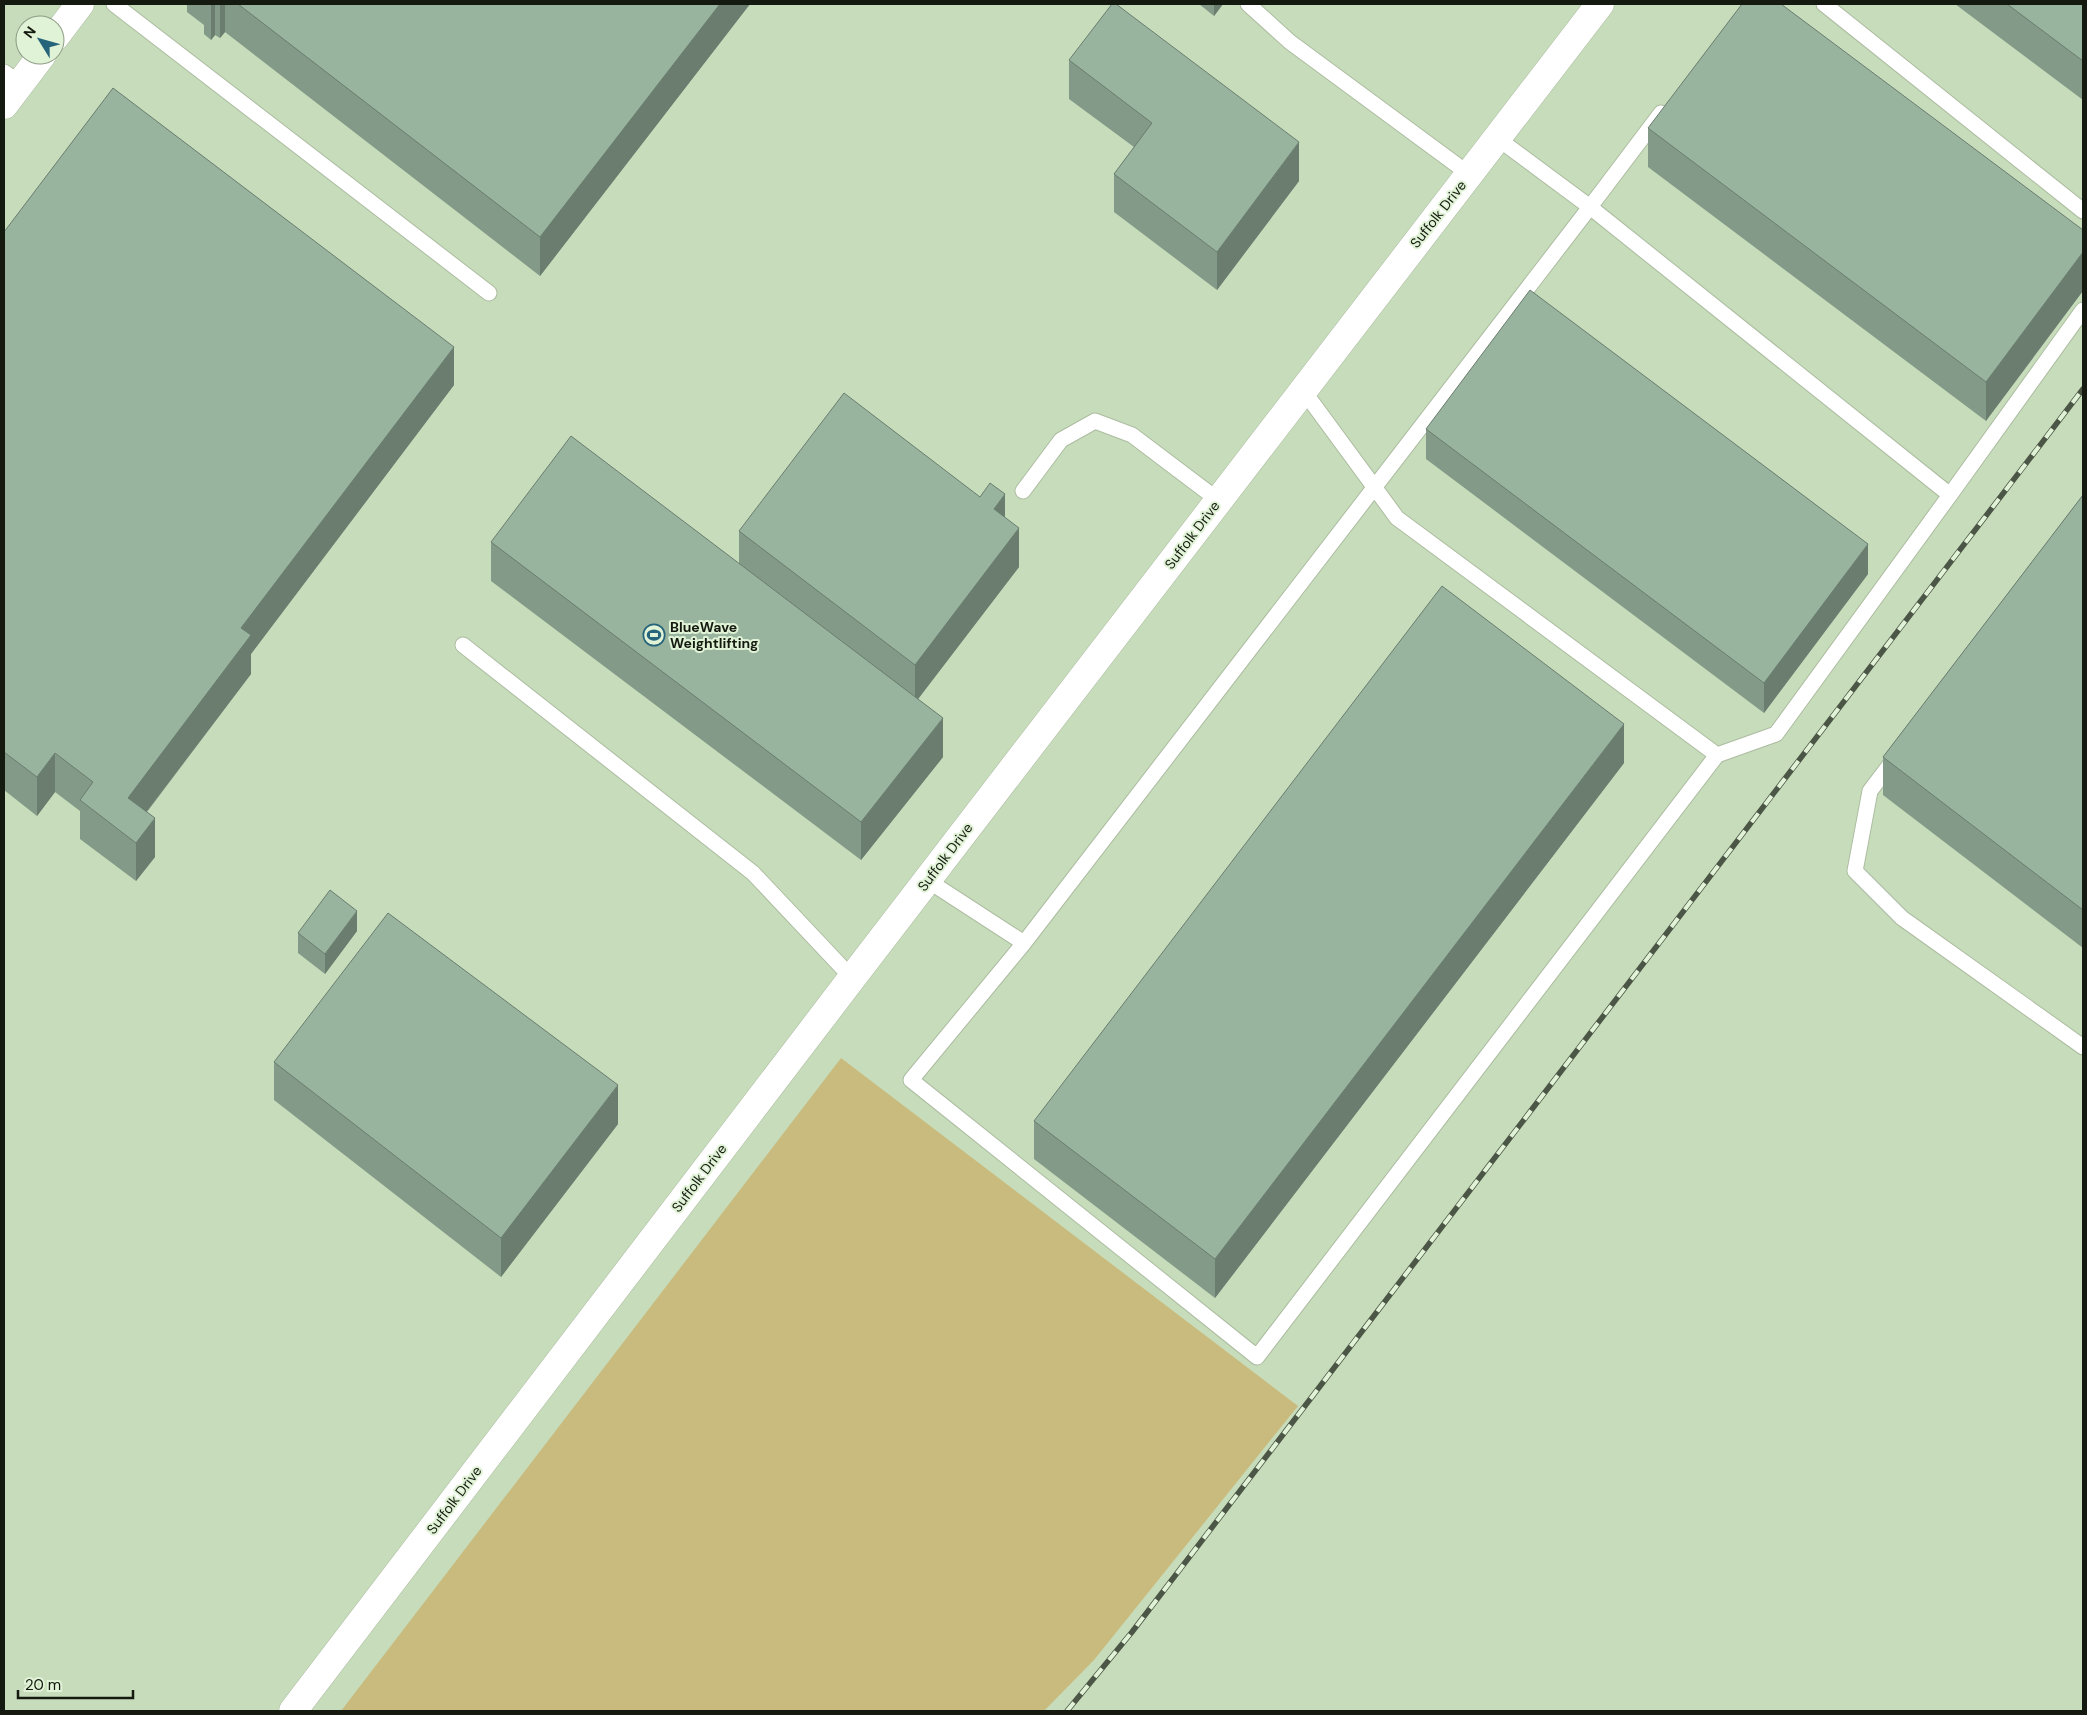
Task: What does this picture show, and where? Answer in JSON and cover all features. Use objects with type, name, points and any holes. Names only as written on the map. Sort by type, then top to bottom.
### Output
[{"type":"street","points":[[65,24],[80,4]]},
{"type":"street","name":"Suffolk Drive","points":[[293,1711],[927,880],[1600,4]]},
{"type":"street","points":[[4,105],[12,78],[29,65]]},
{"type":"lane","points":[[114,4],[490,293]]},
{"type":"lane","points":[[1248,4],[1290,42],[1469,174]]},
{"type":"lane","points":[[1824,4],[2083,211]]},
{"type":"lane","points":[[1672,97],[1590,207],[1024,943],[911,1080],[1257,1357],[1717,755],[1776,734],[2083,310]]},
{"type":"lane","points":[[1497,138],[1590,207],[1950,495]]},
{"type":"lane","points":[[1303,390],[1397,518],[1717,755]]},
{"type":"lane","points":[[1023,491],[1061,440],[1095,421],[1132,435],[1218,500]]},
{"type":"lane","points":[[463,645],[753,873],[852,978]]},
{"type":"lane","points":[[1907,743],[1870,791],[1855,870],[1902,918],[2083,1047]]},
{"type":"lane","points":[[927,880],[1024,943]]},
{"type":"shaded area","points":[[4,4],[2083,4],[2083,1711],[4,1711]]},
{"type":"shaded area","points":[[841,1058],[1298,1406],[1094,1660],[1044,1711],[341,1711]]},
{"type":"building","points":[[238,4],[720,4],[540,237]]},
{"type":"building","points":[[1112,4],[1116,4],[1299,142],[1217,252],[1114,174],[1152,123],[1069,60]]},
{"type":"building","points":[[1742,4],[1781,4],[2083,230],[2083,252],[1986,382],[1648,128]]},
{"type":"building","points":[[2007,4],[2083,4],[2083,61]]},
{"type":"building","points":[[113,88],[454,347],[241,628],[251,635],[128,798],[155,818],[136,843],[80,800],[93,782],[55,753],[37,777],[4,752],[4,232]]},
{"type":"building","points":[[1530,290],[1868,544],[1764,683],[1426,429]]},
{"type":"building","points":[[844,393],[980,497],[990,483],[1005,494],[994,509],[1019,528],[915,665],[739,531]]},
{"type":"building","points":[[571,436],[943,718],[861,822],[491,542]]},
{"type":"building","points":[[2083,495],[2083,910],[1883,757]]},
{"type":"building","points":[[1442,586],[1624,724],[1215,1259],[1034,1121]]},
{"type":"building","points":[[330,890],[357,911],[325,954],[298,933]]},
{"type":"building","points":[[388,913],[618,1085],[501,1238],[274,1062]]},
{"type":"railway","points":[[1067,1711],[1132,1632],[2083,389]]},
{"type":"place","name":"BlueWave Weightlifting","points":[[654,635]]}]
